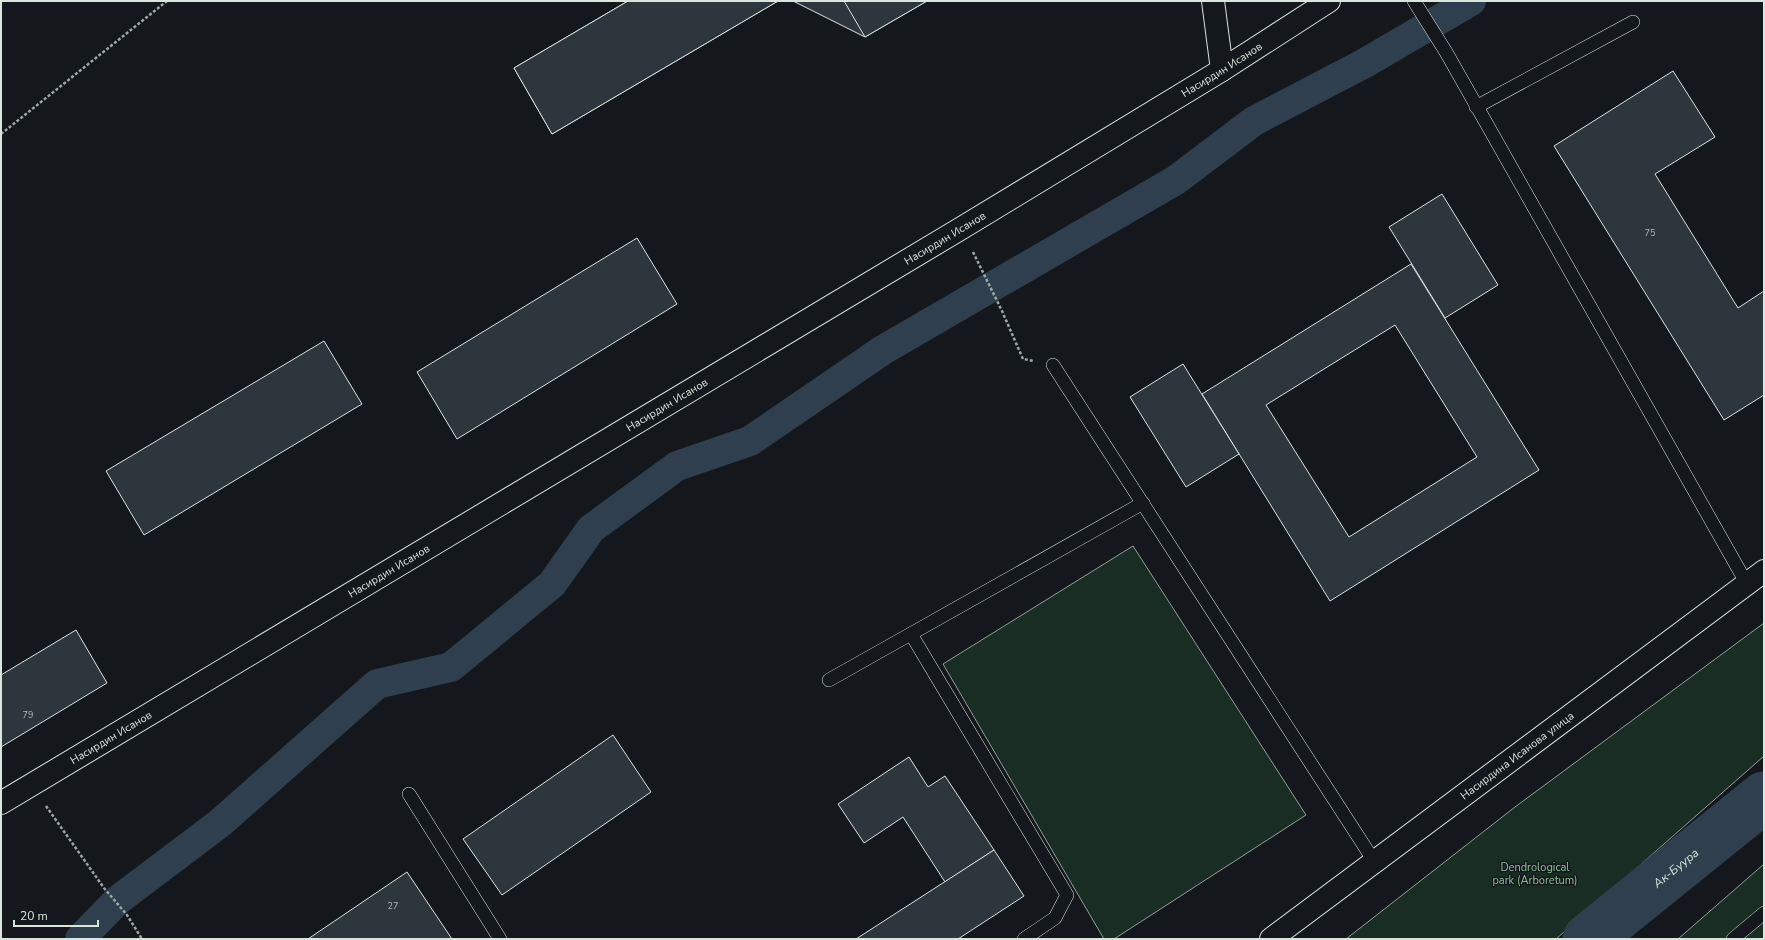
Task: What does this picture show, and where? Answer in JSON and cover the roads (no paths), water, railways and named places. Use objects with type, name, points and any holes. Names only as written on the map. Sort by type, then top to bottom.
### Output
[{"type":"street","points":[[1213,1],[1222,70]]},
{"type":"street","name":"Насирдин Исанов","points":[[1,803],[946,237],[1222,70],[1329,1]]},
{"type":"street","name":"Насирдина Исанова улица","points":[[1271,939],[1764,571]]},
{"type":"lane","points":[[1415,2],[1446,52],[1747,584]]},
{"type":"lane","points":[[1476,107],[1633,22]]},
{"type":"lane","points":[[1053,365],[1374,861]]},
{"type":"lane","points":[[829,680],[1143,503]]},
{"type":"lane","points":[[911,634],[1067,895],[1055,918],[1024,939]]},
{"type":"lane","points":[[410,794],[500,939]]},
{"type":"lane","points":[[1733,939],[1764,913]]},
{"type":"waterway","points":[[80,939],[118,900],[220,823],[377,684],[451,667],[552,584],[591,529],[677,466],[750,441],[883,350],[1176,180],[1254,121],[1365,63],[1471,1]]},
{"type":"waterway","name":"Ак-Буура","points":[[1588,939],[1764,797]]},
{"type":"park label","name":"Dendrological park (Arboretum)","points":[[1535,873]]}]
